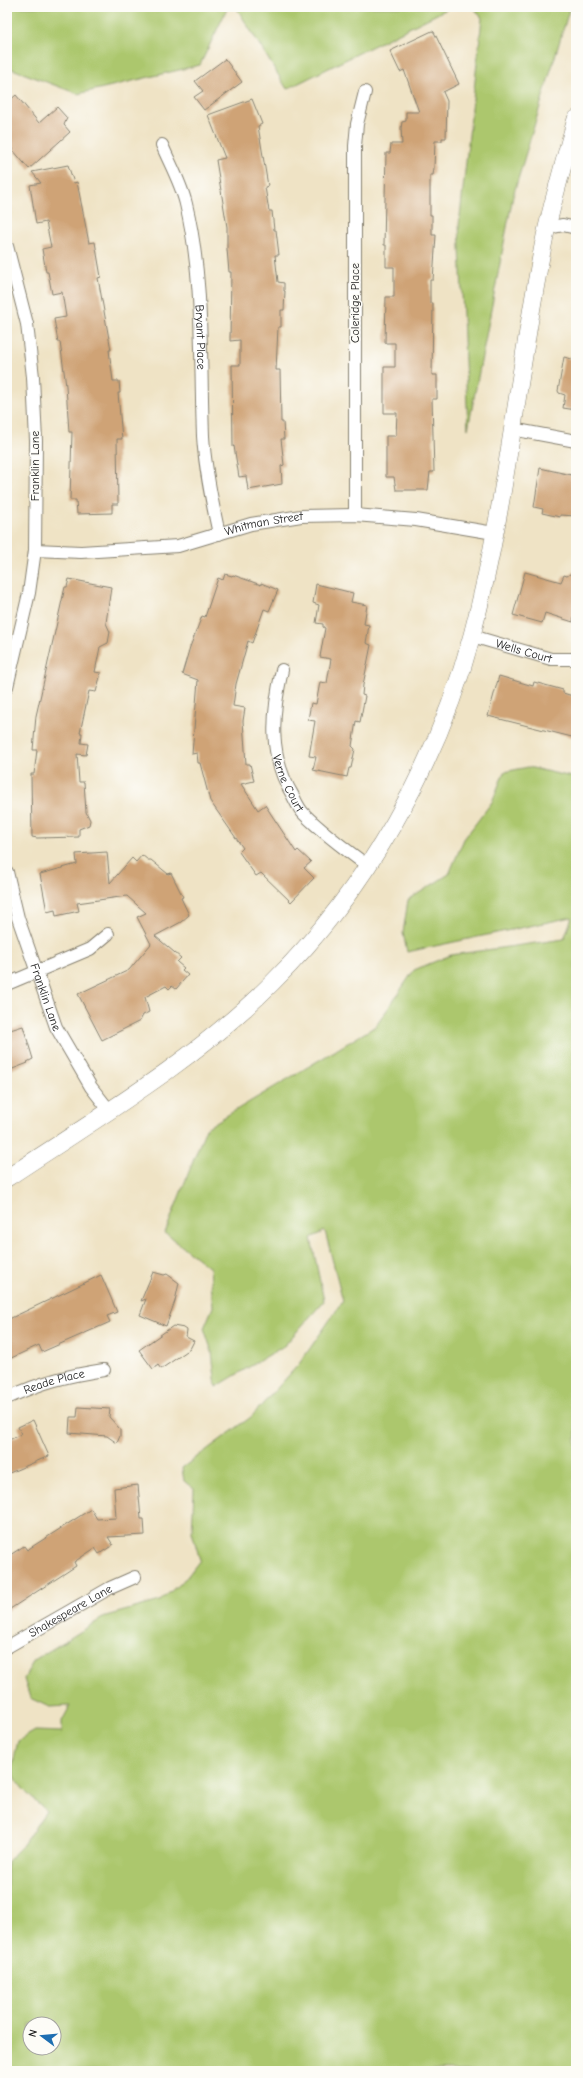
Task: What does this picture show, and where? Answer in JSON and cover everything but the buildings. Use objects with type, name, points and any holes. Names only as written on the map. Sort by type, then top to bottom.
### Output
[{"type":"main road","points":[[7,1178],[198,1049],[274,982],[308,944],[368,866],[402,808],[439,731],[456,687],[472,636],[494,533],[547,228],[576,119]]},
{"type":"street","name":"Coleridge Place","points":[[355,515],[355,146],[357,124],[365,92]]},
{"type":"street","name":"Bryant Place","points":[[162,145],[185,203],[190,224],[196,268],[200,322],[203,438],[209,486],[219,534]]},
{"type":"street","points":[[547,228],[563,225],[576,228]]},
{"type":"street","name":"Franklin Lane","points":[[7,246],[27,324],[33,377],[36,440],[35,550],[29,593],[7,687]]},
{"type":"street","points":[[512,429],[576,441]]},
{"type":"street","name":"Whitman Street","points":[[35,550],[81,552],[178,546],[252,524],[301,516],[355,515],[416,520],[494,533]]},
{"type":"street","name":"Wells Court","points":[[472,636],[551,659],[576,659]]},
{"type":"street","name":"Verne Court","points":[[282,670],[275,701],[274,750],[283,781],[303,813],[343,848],[368,866]]},
{"type":"street","name":"Franklin Lane","points":[[7,872],[18,918],[56,1027],[91,1087],[109,1110]]},
{"type":"street","points":[[7,984],[90,949],[108,934]]},
{"type":"street","name":"Reade Place","points":[[7,1398],[37,1384],[64,1376],[104,1370]]},
{"type":"street","name":"Shakespeare Lane","points":[[7,1647],[110,1588],[135,1577]]},
{"type":"green space","points":[[7,7],[228,7],[200,65],[78,94],[7,67]]},
{"type":"green space","points":[[236,7],[451,7],[287,89]]},
{"type":"green space","points":[[473,7],[570,7],[513,196],[468,429],[459,225],[482,18]]},
{"type":"green space","points":[[528,767],[576,778],[576,2071],[7,2071],[7,1861],[22,1846],[46,1811],[21,1787],[17,1781],[13,1769],[14,1759],[18,1741],[35,1731],[62,1732],[62,1721],[70,1706],[49,1707],[30,1698],[24,1679],[34,1660],[106,1616],[160,1601],[187,1577],[200,1560],[192,1532],[194,1489],[184,1481],[182,1468],[251,1417],[299,1364],[343,1301],[325,1231],[311,1238],[324,1301],[284,1346],[216,1387],[212,1352],[204,1328],[213,1307],[210,1268],[165,1233],[206,1128],[376,1026],[414,970],[451,955],[564,939],[572,917],[407,952],[403,933],[408,900],[449,874],[464,839],[492,802],[504,772]]}]
